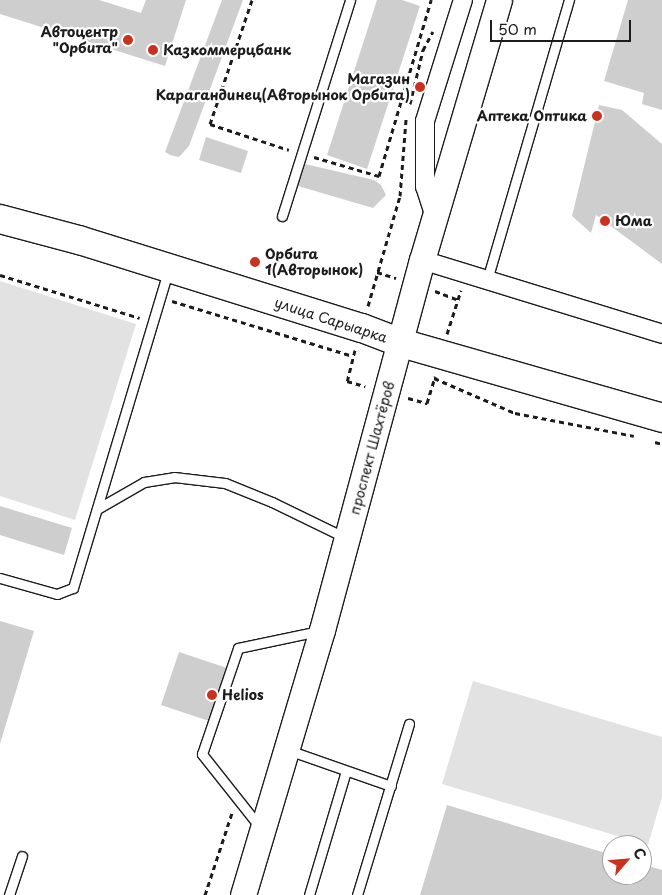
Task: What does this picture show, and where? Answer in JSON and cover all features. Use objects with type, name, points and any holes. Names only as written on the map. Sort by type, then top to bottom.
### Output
[{"type":"main road","name":"проспект Шахтёров","points":[[243,895],[261,829],[322,630],[422,260],[499,0]]},
{"type":"main road","name":"улица Сарыарка","points":[[0,219],[79,240],[362,328],[655,429]]},
{"type":"street","points":[[435,217],[425,187],[425,121],[463,0]]},
{"type":"street","points":[[422,260],[662,334]]},
{"type":"lane","points":[[282,216],[350,0]]},
{"type":"lane","points":[[487,280],[569,0]]},
{"type":"lane","points":[[0,578],[57,594],[66,593],[73,588],[169,269]]},
{"type":"lane","points":[[97,509],[144,482],[174,477],[225,483],[272,502],[347,538]]},
{"type":"lane","points":[[261,829],[202,754],[238,648],[322,630]]},
{"type":"lane","points":[[357,895],[409,724]]},
{"type":"lane","points":[[286,749],[346,772],[391,786]]},
{"type":"lane","points":[[309,895],[346,772]]},
{"type":"lane","points":[[9,895],[22,856]]},
{"type":"path","points":[[252,0],[210,124],[302,154],[379,176],[431,0]]},
{"type":"path","points":[[0,275],[152,322]]},
{"type":"path","points":[[160,298],[353,356]]},
{"type":"path","points":[[434,378],[515,413],[640,438]]},
{"type":"path","points":[[655,429],[662,444]]},
{"type":"path","points":[[205,895],[237,798]]},
{"type":"shaded area","points":[[0,281],[136,324],[75,520],[0,496]]},
{"type":"shaded area","points":[[473,681],[662,737],[662,797],[651,835],[614,835],[442,784]]},
{"type":"building","name":"Автоцентр \"Орбита\"","points":[[0,0],[99,0],[141,13],[146,0],[186,0],[165,66],[0,14]]},
{"type":"building","points":[[222,0],[243,0],[189,146],[179,157],[170,155],[165,152]]},
{"type":"building","points":[[377,0],[402,0],[420,6],[367,169],[327,155]]},
{"type":"building","points":[[628,0],[662,0],[662,110],[642,104],[644,93],[604,81]]},
{"type":"building","name":"Юма","points":[[599,105],[622,110],[662,144],[662,264],[596,215],[591,233],[572,216]]},
{"type":"building","points":[[206,137],[248,151],[241,173],[199,160]]},
{"type":"building","points":[[305,164],[374,180],[381,185],[386,195],[373,208],[298,186]]},
{"type":"building","points":[[0,506],[72,528],[64,555],[0,535]]},
{"type":"building","points":[[0,621],[34,631],[0,744]]},
{"type":"building","points":[[179,652],[227,668],[209,721],[161,705]]},
{"type":"building","points":[[447,805],[602,852],[602,885],[652,885],[652,867],[662,870],[662,895],[420,895]]},
{"type":"place","name":"Автоцентр \"Орбита\"","points":[[128,40]]},
{"type":"place","name":"Казкоммерцбанк","points":[[153,50]]},
{"type":"place","name":"Магазин Карагандинец(Авторынок Орбита)","points":[[420,87]]},
{"type":"place","name":"Аптека Оптика","points":[[597,116]]},
{"type":"place","name":"Юма","points":[[605,221]]},
{"type":"place","name":"Орбита 1(Авторынок)","points":[[255,262]]},
{"type":"place","name":"Helios","points":[[212,695]]}]
